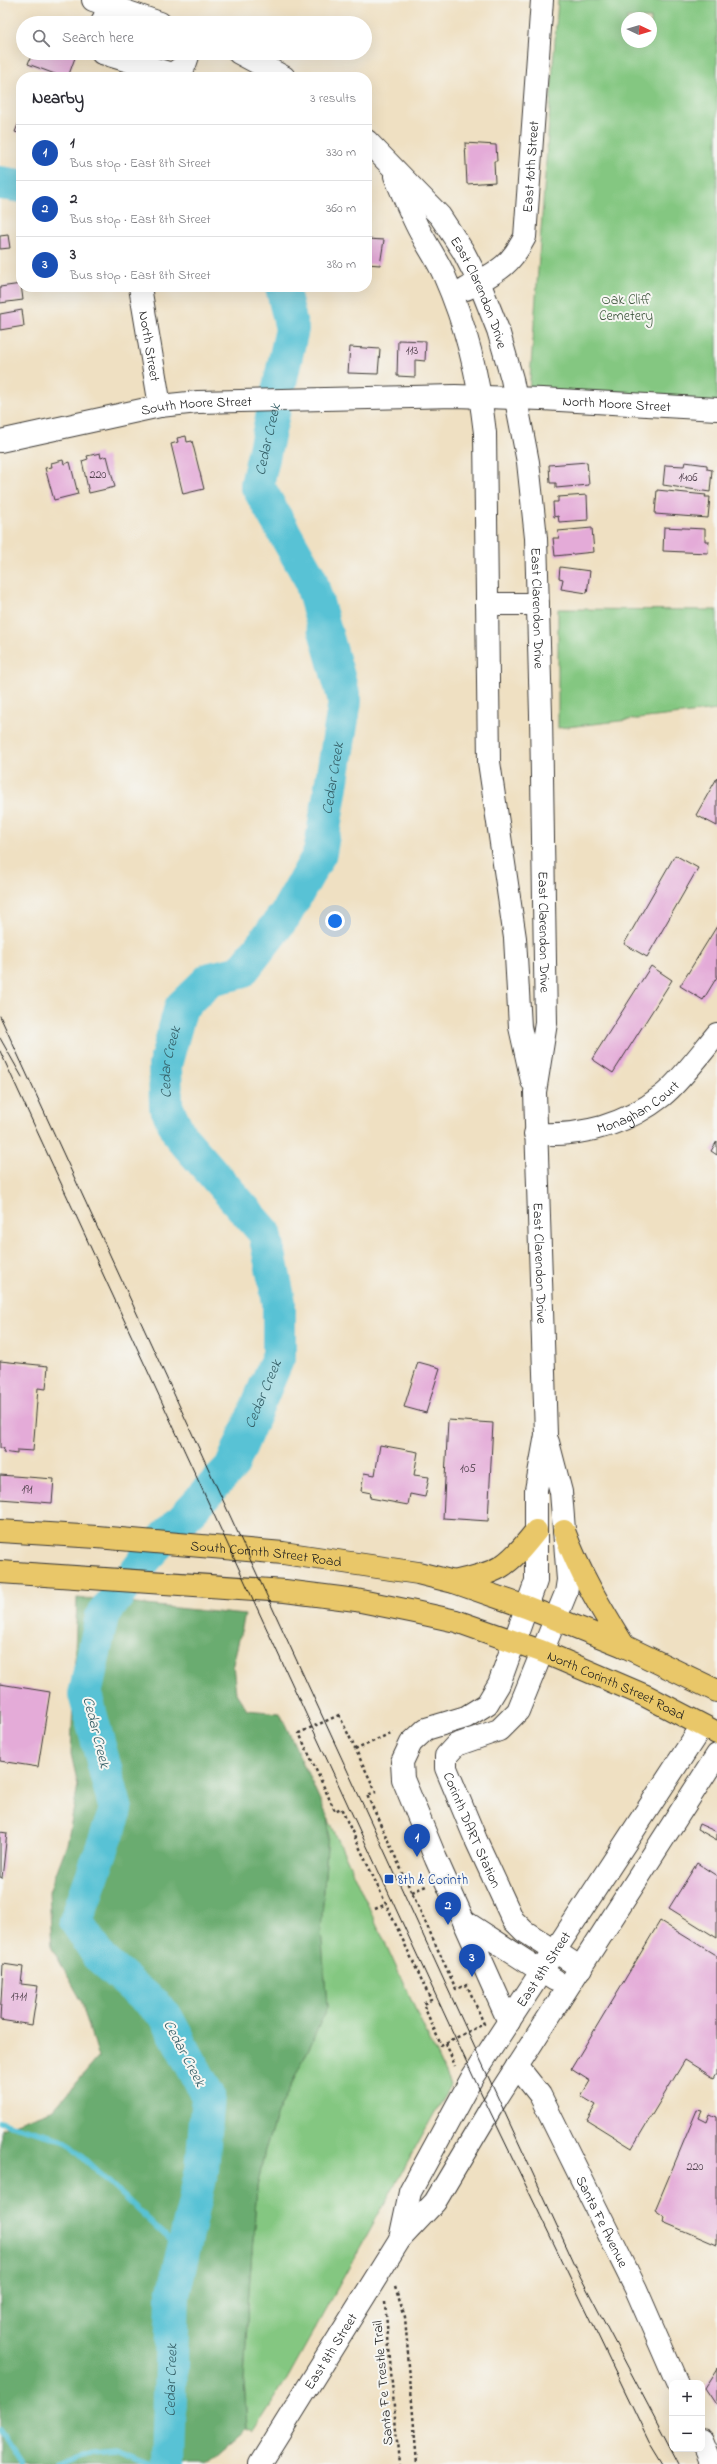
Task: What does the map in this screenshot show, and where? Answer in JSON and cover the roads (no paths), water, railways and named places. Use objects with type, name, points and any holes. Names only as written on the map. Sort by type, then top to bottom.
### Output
[{"type":"main road","name":"South Corinth Street Road","points":[[0,1531],[199,1545],[291,1554],[418,1573],[454,1582],[526,1607]]},
{"type":"main road","points":[[454,1582],[490,1573],[506,1565],[536,1531]]},
{"type":"main road","points":[[564,1531],[578,1569],[592,1596],[624,1646]]},
{"type":"main road","points":[[0,1572],[284,1591],[356,1600],[456,1621],[514,1640]]},
{"type":"main road","points":[[526,1607],[624,1646],[717,1691]]},
{"type":"main road","name":"North Corinth Street Road","points":[[514,1640],[712,1725]]},
{"type":"street","name":"East 10th Street","points":[[453,296],[496,272],[514,257],[525,237],[542,0]]},
{"type":"street","points":[[104,7],[134,16]]},
{"type":"street","points":[[145,60],[168,72]]},
{"type":"street","points":[[175,72],[185,65],[187,60]]},
{"type":"street","points":[[252,60],[275,72]]},
{"type":"street","name":"East Clarendon Drive","points":[[372,146],[390,162],[440,216],[463,251],[479,282],[498,330],[517,399],[528,462],[536,538],[546,1023],[535,1092],[535,1134],[546,1435],[536,1490],[536,1581],[514,1640]]},
{"type":"street","name":"East Clarendon Drive","points":[[390,162],[416,224],[443,273],[453,296],[469,346],[481,397],[485,433],[489,762],[515,938],[520,1027],[535,1092]]},
{"type":"street","name":"North Street","points":[[141,292],[160,406]]},
{"type":"street","name":"South Moore Street","points":[[0,441],[160,406],[237,402],[481,397],[517,399]]},
{"type":"street","name":"North Moore Street","points":[[517,399],[717,409]]},
{"type":"street","points":[[487,604],[538,604]]},
{"type":"street","name":"Monaghan Court","points":[[535,1134],[560,1135],[592,1132],[621,1122],[663,1096],[717,1034]]},
{"type":"street","name":"East Clarendon Drive","points":[[541,1651],[566,1593],[568,1580],[561,1492],[546,1435]]},
{"type":"street","points":[[509,2022],[403,1779],[402,1762],[411,1743],[426,1729],[466,1717],[487,1704],[499,1684],[514,1640]]},
{"type":"street","name":"Corinth DART Station","points":[[541,1651],[518,1711],[499,1730],[456,1745],[446,1756],[446,1768],[476,1840],[513,1920],[524,1931],[581,1968]]},
{"type":"street","name":"East 8th Street","points":[[400,2238],[410,2192],[473,2076],[556,1951],[712,1725]]},
{"type":"street","name":"East 8th Street","points":[[260,2464],[400,2238],[435,2202],[517,2066],[717,1755]]},
{"type":"street","points":[[464,1921],[567,1988]]},
{"type":"street","name":"Santa Fe Avenue","points":[[517,2066],[540,2095],[636,2289],[676,2380]]},
{"type":"street","points":[[705,2447],[712,2464]]},
{"type":"waterway","name":"Cedar Creek","points":[[0,183],[16,185]]},
{"type":"waterway","name":"Cedar Creek","points":[[168,2464],[173,2295],[202,2170],[208,2095],[165,2015],[101,1959],[76,1921],[116,1810],[85,1694],[102,1616],[146,1558],[232,1466],[279,1355],[279,1302],[265,1233],[180,1136],[166,1106],[165,1065],[181,1007],[210,979],[241,972],[285,915],[320,853],[345,701],[310,578],[257,485],[292,329],[283,292]]},
{"type":"waterway","points":[[0,2122],[64,2140],[183,2252]]},
{"type":"waterway","points":[[0,2431],[21,2464]]},
{"type":"waterway","points":[[57,2464],[82,2454],[115,2451],[149,2464]]},
{"type":"tram line","points":[[0,1016],[580,2276],[679,2464]]},
{"type":"tram line","points":[[0,1038],[22,1077]]},
{"type":"tram line","points":[[0,1051],[473,2076],[649,2441],[663,2464]]},
{"type":"place","name":"1","points":[[417,1857]]},
{"type":"place","name":"8th & Corinth","points":[[389,1879]]},
{"type":"place","name":"2","points":[[448,1925]]},
{"type":"place","name":"3","points":[[472,1977]]},
{"type":"park label","name":"Oak Cliff Cemetery","points":[[626,308]]}]
